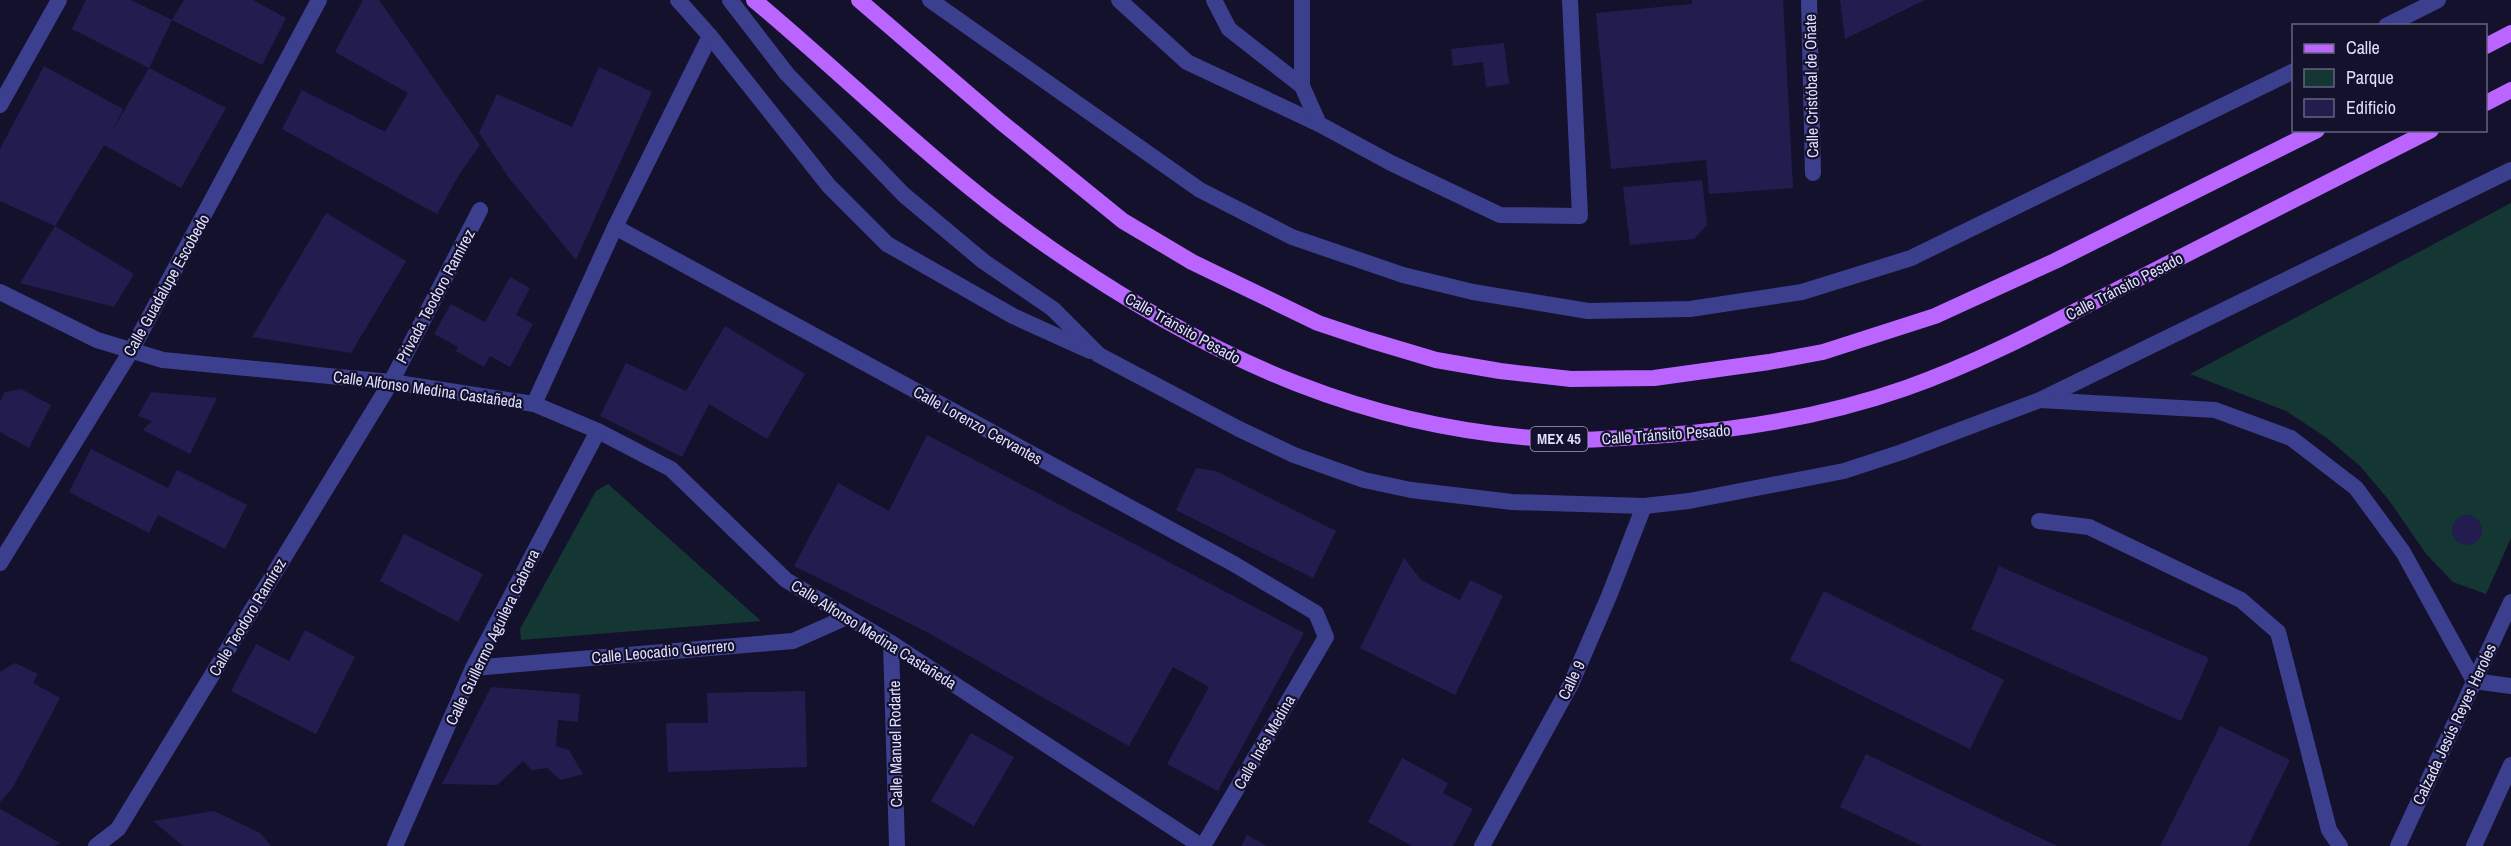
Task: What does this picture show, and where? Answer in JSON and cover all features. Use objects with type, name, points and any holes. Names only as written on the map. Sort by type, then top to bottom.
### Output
[{"type":"main road","name":"Calle Tránsito Pesado","points":[[754,0],[961,182],[1049,248],[1132,303],[1242,361],[1313,392],[1381,413],[1461,430],[1523,436],[1575,440],[1715,432],[1815,415],[1910,387],[2009,345],[2427,132]]},
{"type":"main road","points":[[860,0],[1001,122],[1123,221],[1192,262],[1318,323],[1392,347],[1436,360],[1500,371],[1571,379],[1654,378],[1769,362],[1823,352],[1935,316],[2055,261],[2313,132]]},
{"type":"main road","points":[[2487,45],[2511,33]]},
{"type":"main road","points":[[2487,102],[2511,90]]},
{"type":"street","points":[[0,105],[59,0]]},
{"type":"street","name":"Calle Guadalupe Escobedo","points":[[2,554],[131,351],[319,0]]},
{"type":"street","points":[[678,0],[710,36],[829,186],[887,244],[1013,316],[1099,355],[1239,429],[1294,454],[1364,480],[1411,490],[1512,502],[1644,506],[1733,494],[1844,471],[1902,452],[2040,400],[2511,170]]},
{"type":"street","points":[[730,0],[787,74],[904,195],[983,261],[1053,309],[1099,355]]},
{"type":"street","points":[[930,0],[1200,190],[1292,237],[1403,276],[1473,292],[1588,311],[1690,309],[1802,292],[1911,258],[2292,72]]},
{"type":"street","points":[[1119,0],[1187,62],[1319,124],[1391,163],[1500,215],[1580,216],[1570,0]]},
{"type":"street","points":[[1215,0],[1230,29],[1302,86]]},
{"type":"street","points":[[1302,0],[1302,86],[1319,124]]},
{"type":"street","name":"Calle Cristóbal de Oñate","points":[[1809,0],[1814,173]]},
{"type":"street","points":[[2390,24],[2438,0]]},
{"type":"street","points":[[534,404],[615,227],[710,36]]},
{"type":"street","name":"Privada Teodoro Ramírez","points":[[391,382],[480,210]]},
{"type":"street","name":"Calle Lorenzo Cervantes","points":[[615,227],[1234,564],[1316,613],[1326,638]]},
{"type":"street","name":"Calle Alfonso Medina Castañeda","points":[[0,292],[97,340],[163,360],[391,382],[534,404],[598,431],[671,469],[786,580],[891,643],[1202,846]]},
{"type":"street","name":"Calle Teodoro Ramírez","points":[[96,846],[118,829],[391,382]]},
{"type":"street","points":[[2040,400],[2215,410],[2291,438],[2356,488],[2403,552],[2474,681],[2511,686]]},
{"type":"street","name":"Calle Guillermo Aguilera Cabrera","points":[[395,846],[473,668],[598,431]]},
{"type":"street","name":"Calle 9","points":[[1482,846],[1571,684],[1644,506]]},
{"type":"street","points":[[2039,521],[2089,527],[2241,600],[2278,633],[2329,830],[2340,846]]},
{"type":"street","name":"Calzada Jesús Reyes Heroles","points":[[2398,846],[2511,602]]},
{"type":"street","name":"Calle Leocadio Guerrero","points":[[473,668],[793,640],[848,617]]},
{"type":"street","name":"Calle Inés Medina","points":[[1202,846],[1326,638]]},
{"type":"street","name":"Calle Manuel Rodarte","points":[[891,643],[897,846]]},
{"type":"street","points":[[2474,846],[2511,765]]},
{"type":"green space","points":[[2511,203],[2511,538],[2486,594],[2453,582],[2427,555],[2388,499],[2360,466],[2327,438],[2286,411],[2190,374]]},
{"type":"green space","points":[[608,484],[761,621],[521,640],[520,629],[596,491]]},
{"type":"building","points":[[86,0],[131,0],[172,20],[149,68],[72,29]]},
{"type":"building","points":[[184,0],[253,0],[286,18],[262,65],[172,20]]},
{"type":"building","points":[[363,0],[379,0],[480,145],[460,173],[437,214],[282,129],[302,90],[385,132],[408,93],[335,52]]},
{"type":"building","points":[[1692,0],[1783,0],[1793,188],[1709,194],[1706,160],[1611,169],[1596,13],[1692,4]]},
{"type":"building","points":[[1840,0],[1925,0],[1845,39]]},
{"type":"building","points":[[1504,43],[1509,84],[1486,87],[1483,62],[1453,66],[1451,49]]},
{"type":"building","points":[[44,66],[123,109],[111,133],[149,68],[226,108],[181,188],[104,145],[55,226],[0,201],[0,149]]},
{"type":"building","points":[[599,67],[652,92],[576,260],[509,178],[479,133],[497,94],[572,127]]},
{"type":"building","points":[[1702,180],[1707,225],[1694,239],[1630,245],[1623,187]]},
{"type":"building","points":[[326,213],[406,261],[351,353],[252,337]]},
{"type":"building","points":[[55,226],[134,274],[114,307],[20,283]]},
{"type":"building","points":[[510,277],[530,288],[516,315],[533,324],[510,367],[490,356],[484,367],[456,351],[458,347],[434,334],[451,304],[485,322]]},
{"type":"building","points":[[725,326],[805,374],[767,439],[709,404],[682,457],[600,416],[626,363],[686,391]]},
{"type":"building","points":[[21,389],[51,405],[29,448],[0,432],[0,402],[5,392]]},
{"type":"building","points":[[151,392],[217,398],[190,454],[143,430],[152,421],[138,416]]},
{"type":"building","points":[[927,435],[1304,633],[1218,791],[1167,764],[1209,687],[1173,667],[1129,746],[925,631],[794,566],[838,483],[889,511]]},
{"type":"building","points":[[91,449],[168,488],[177,470],[247,505],[225,549],[158,515],[149,533],[69,492]]},
{"type":"building","points":[[1196,468],[1216,471],[1336,531],[1313,578],[1176,510]]},
{"type":"building","points":[[2467,515],[2478,519],[2482,530],[2478,541],[2467,545],[2456,541],[2452,530],[2456,519]]},
{"type":"building","points":[[404,534],[483,574],[458,622],[380,581]]},
{"type":"building","points":[[1404,558],[1421,580],[1460,600],[1470,580],[1503,596],[1455,695],[1360,648]]},
{"type":"building","points":[[1999,566],[2209,658],[2181,721],[1971,629]]},
{"type":"building","points":[[1824,591],[2004,680],[1970,749],[1790,660]]},
{"type":"building","points":[[305,630],[355,657],[316,734],[231,691],[256,644],[289,661]]},
{"type":"building","points":[[15,663],[38,674],[33,683],[60,698],[13,787],[0,802],[0,672]]},
{"type":"building","points":[[491,687],[580,694],[578,722],[558,720],[556,746],[569,750],[583,774],[561,780],[547,768],[532,770],[523,761],[497,785],[442,784]]},
{"type":"building","points":[[805,691],[807,767],[668,772],[666,723],[708,723],[707,693]]},
{"type":"building","points":[[2220,726],[2290,760],[2248,846],[2160,846]]},
{"type":"building","points":[[971,733],[1014,757],[974,826],[931,801]]},
{"type":"building","points":[[1866,754],[2057,846],[1922,846],[1840,807]]},
{"type":"building","points":[[1402,758],[1448,783],[1443,793],[1473,809],[1453,846],[1412,846],[1368,822]]},
{"type":"building","points":[[0,809],[60,843],[55,846],[0,846]]},
{"type":"building","points":[[214,811],[260,833],[271,846],[183,846],[153,821]]},
{"type":"building","points":[[1247,835],[1267,846],[1241,846]]}]
